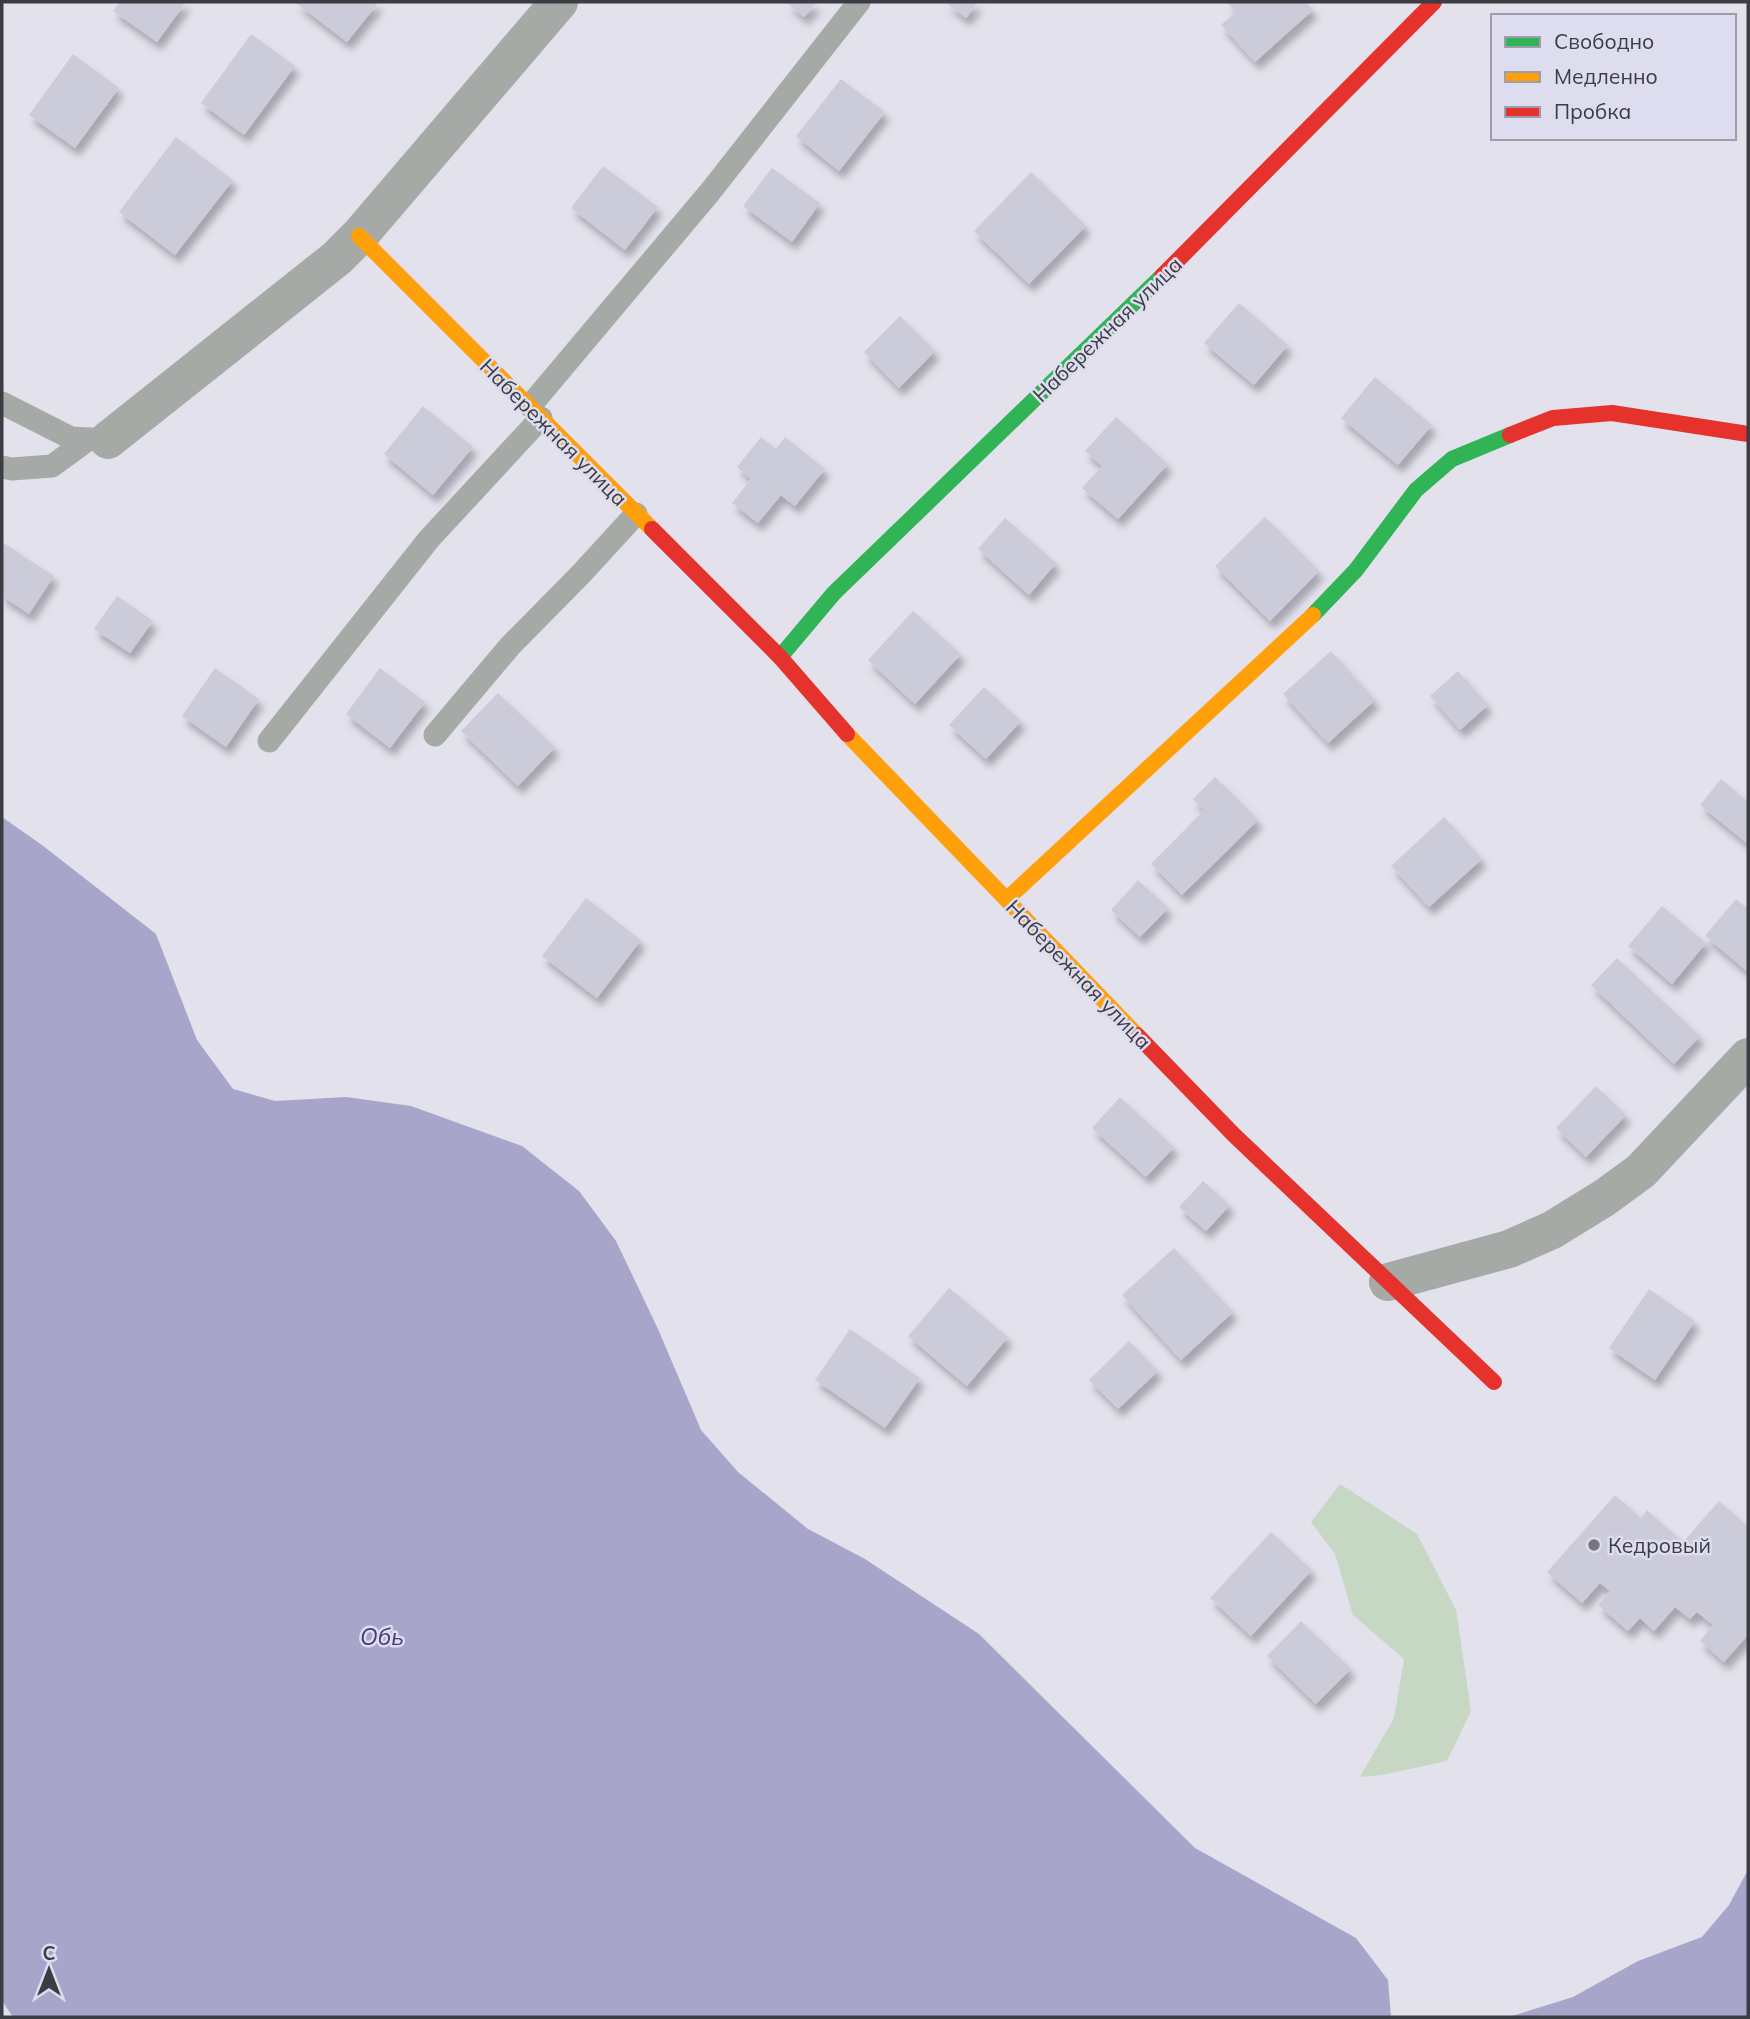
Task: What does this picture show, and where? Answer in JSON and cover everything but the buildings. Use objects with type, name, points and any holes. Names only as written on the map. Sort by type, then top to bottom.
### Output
[{"type":"street","points":[[99,439],[337,258],[359,236],[559,2]]},
{"type":"street","name":"Набережная улица","points":[[779,657],[834,593],[1218,222],[1434,2]]},
{"type":"street","name":"Набережная улица","points":[[359,236],[779,657],[852,739],[1234,1135],[1494,1382]]},
{"type":"street","points":[[1007,899],[1298,631],[1356,570],[1416,491],[1452,459],[1553,418],[1612,413],[1748,434]]},
{"type":"street","points":[[1388,1282],[1509,1249],[1552,1230],[1605,1198],[1641,1171],[1721,1089],[1748,1057]]},
{"type":"lane","points":[[269,741],[429,539],[535,412],[859,2]]},
{"type":"lane","points":[[2,403],[71,438],[99,439]]},
{"type":"lane","points":[[2,467],[52,466],[99,439]]},
{"type":"lane","points":[[435,735],[510,646],[582,574],[636,514]]},
{"type":"green space","points":[[1340,1484],[1417,1534],[1456,1610],[1471,1711],[1447,1761],[1360,1777],[1394,1718],[1404,1659],[1353,1615],[1335,1554],[1311,1522]]},
{"type":"water","name":"Обь","points":[[2,817],[156,934],[197,1040],[233,1089],[275,1101],[346,1097],[411,1106],[522,1146],[579,1191],[616,1241],[658,1329],[701,1430],[738,1472],[808,1529],[865,1559],[979,1634],[1195,1848],[1356,1938],[1388,1980],[1391,2017],[13,2017],[2,2001]]},
{"type":"water","points":[[1748,1870],[1748,2017],[1509,2017],[1573,1997],[1638,1961],[1702,1937],[1729,1905]]},
{"type":"traffic: fast","points":[[780,657],[834,593],[1162,276]]},
{"type":"traffic: fast","points":[[1313,615],[1356,570],[1416,490],[1452,459],[1510,435]]},
{"type":"traffic: slow","points":[[359,236],[652,529]]},
{"type":"traffic: slow","points":[[1007,899],[1313,615]]},
{"type":"traffic: slow","points":[[847,734],[1137,1035]]},
{"type":"traffic: jam","points":[[1162,276],[1434,2]]},
{"type":"traffic: jam","points":[[1510,435],[1553,418],[1612,413],[1748,434]]},
{"type":"traffic: jam","points":[[652,529],[780,657],[847,734]]},
{"type":"traffic: jam","points":[[1137,1035],[1234,1135],[1494,1382]]},
{"type":"place","name":"Кедровый","points":[[1594,1545]]}]
